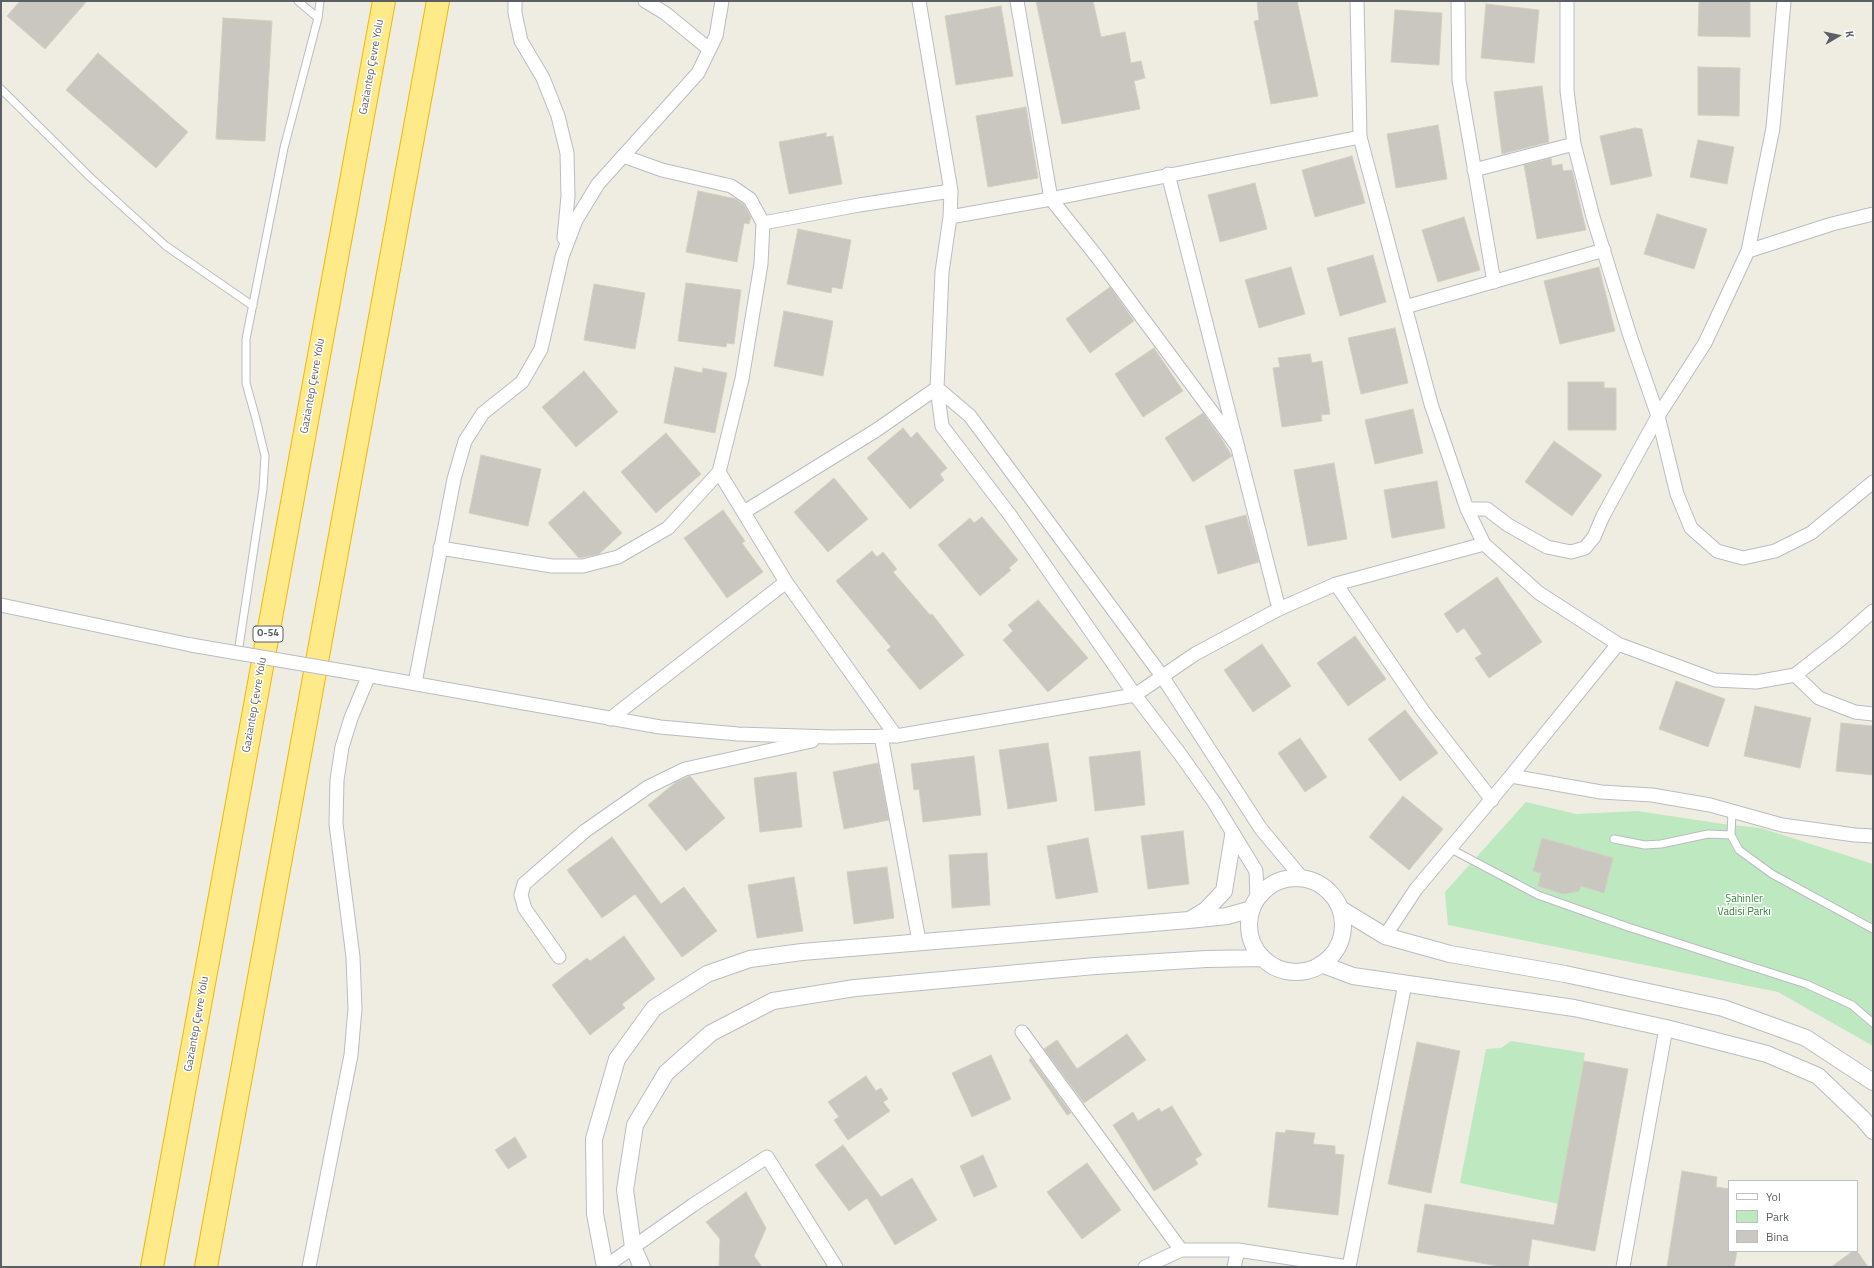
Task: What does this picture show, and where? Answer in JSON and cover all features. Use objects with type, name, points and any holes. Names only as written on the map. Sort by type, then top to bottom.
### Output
[{"type":"highway","name":"Gaziantep Çevre Yolu","points":[[152,1267],[384,1]]},
{"type":"highway","points":[[206,1267],[438,1]]},
{"type":"street","points":[[415,683],[454,479],[465,441],[483,414],[522,382],[541,349],[562,257],[568,196],[567,153],[558,116],[543,78],[521,41],[515,13],[515,1]]},
{"type":"street","points":[[645,1],[665,13],[709,49]]},
{"type":"street","points":[[562,257],[576,220],[598,184],[698,73],[716,36],[722,1]]},
{"type":"street","points":[[836,1267],[767,1157],[605,1267],[595,1214],[594,1139],[617,1059],[654,1008],[707,974],[750,960],[802,952],[919,941],[1227,916],[1254,904],[1267,888],[1281,880],[1302,878],[1322,885],[1336,900],[1341,909],[1343,930],[1341,940],[1333,954],[1322,964],[1312,969],[1291,972],[1276,967],[1263,958],[1252,940],[1250,919],[1254,904],[1256,871],[1233,836],[1214,802],[1135,694],[1010,516],[942,426],[937,388],[942,272],[950,217],[950,191],[919,1]]},
{"type":"street","points":[[1017,1],[1051,199],[1098,258],[1238,448]]},
{"type":"street","points":[[1357,1],[1360,137],[1431,404],[1468,509],[1484,544],[1539,593],[1618,644],[1715,680],[1756,682],[1795,675],[1840,640],[1873,611]]},
{"type":"street","points":[[1458,1],[1459,80],[1494,282]]},
{"type":"street","points":[[1567,1],[1567,91],[1574,144],[1631,339],[1658,416],[1677,494],[1691,528],[1717,551],[1743,558],[1775,551],[1811,534],[1873,482]]},
{"type":"street","points":[[1468,509],[1487,509],[1508,525],[1547,547],[1571,552],[1585,548],[1594,537],[1603,516],[1658,416],[1705,343],[1748,251],[1773,128],[1784,1]]},
{"type":"street","points":[[950,217],[1051,199],[1168,174],[1360,137]]},
{"type":"street","points":[[1474,170],[1574,144]]},
{"type":"street","points":[[440,548],[552,566],[583,566],[618,557],[668,528],[719,472],[742,379],[761,264],[762,223],[750,199],[731,186],[662,170],[623,156]]},
{"type":"street","points":[[1168,174],[1279,609]]},
{"type":"street","points":[[762,223],[859,205],[950,191]]},
{"type":"street","points":[[1748,251],[1832,224],[1873,214]]},
{"type":"street","points":[[1405,307],[1604,250]]},
{"type":"street","points":[[744,512],[875,431],[937,388]]},
{"type":"street","points":[[937,388],[970,416],[1162,676],[1261,829],[1302,878]]},
{"type":"street","points":[[719,472],[786,582],[896,736]]},
{"type":"street","points":[[1,605],[191,645],[370,675],[660,727],[738,734],[896,736],[1135,694],[1195,654],[1279,609],[1336,584],[1484,544]]},
{"type":"street","points":[[610,719],[786,582]]},
{"type":"street","points":[[1336,584],[1423,711],[1492,800]]},
{"type":"street","points":[[1385,936],[1416,889],[1492,800],[1618,644]]},
{"type":"street","points":[[309,1267],[351,1055],[355,1009],[353,957],[336,824],[337,780],[342,747],[351,718],[370,675]]},
{"type":"street","points":[[1795,675],[1819,698],[1855,712],[1873,714]]},
{"type":"street","points":[[559,957],[525,909],[521,895],[524,884],[584,831],[648,787],[685,769],[832,736]]},
{"type":"street","points":[[881,736],[919,941]]},
{"type":"street","points":[[1511,776],[1601,792],[1652,795],[1710,805],[1782,825],[1873,836]]},
{"type":"street","points":[[1189,920],[1206,910],[1224,892],[1233,836]]},
{"type":"street","points":[[1341,909],[1385,936],[1450,954],[1565,974],[1723,1008],[1806,1038],[1873,1082]]},
{"type":"street","points":[[642,1267],[633,1247],[625,1190],[635,1125],[666,1073],[711,1033],[773,1002],[855,988],[958,978],[1190,960],[1263,958]]},
{"type":"street","points":[[1322,964],[1353,976],[1574,1008],[1666,1028],[1767,1054],[1818,1076],[1864,1119],[1873,1131]]},
{"type":"street","points":[[1145,1267],[1181,1250],[1238,1250],[1348,1267],[1405,984]]},
{"type":"street","points":[[1623,1267],[1666,1028]]},
{"type":"street","points":[[1022,1032],[1181,1250]]},
{"type":"street","points":[[1234,1267],[1238,1250]]},
{"type":"lane","points":[[298,1],[318,18]]},
{"type":"lane","points":[[238,652],[252,549],[263,489],[265,456],[246,382],[246,339],[284,148],[318,18],[320,1]]},
{"type":"lane","points":[[1,89],[91,178],[166,246],[253,306]]},
{"type":"lane","points":[[1732,811],[1730,835],[1739,850],[1772,874],[1873,929]]},
{"type":"lane","points":[[1614,839],[1629,843],[1653,844],[1672,843],[1708,834],[1730,835]]},
{"type":"lane","points":[[1451,849],[1538,895],[1628,927],[1806,984],[1852,1005],[1873,1023]]},
{"type":"green space","name":"Şahinler Vadisi Parkı","points":[[1526,802],[1576,814],[1638,811],[1723,824],[1761,828],[1873,864],[1873,1046],[1778,992],[1448,925],[1445,892]]},
{"type":"green space","points":[[1511,1041],[1585,1053],[1559,1204],[1460,1183],[1486,1049],[1501,1048]]},
{"type":"building","points":[[20,1],[87,1],[45,49],[7,16]]},
{"type":"building","points":[[1036,1],[1093,1],[1101,37],[1125,32],[1131,63],[1141,61],[1145,78],[1134,81],[1140,109],[1062,124]]},
{"type":"building","points":[[1257,1],[1297,1],[1318,96],[1271,104],[1254,21],[1259,20]]},
{"type":"building","points":[[1699,1],[1750,1],[1750,37],[1698,36]]},
{"type":"building","points":[[1486,4],[1539,10],[1534,63],[1481,58]]},
{"type":"building","points":[[1001,6],[1013,76],[956,85],[945,16]]},
{"type":"building","points":[[1395,10],[1442,13],[1439,65],[1391,62]]},
{"type":"building","points":[[223,18],[272,21],[265,141],[216,139]]},
{"type":"building","points":[[98,53],[188,132],[156,168],[66,90]]},
{"type":"building","points":[[1698,67],[1740,68],[1739,116],[1698,115]]},
{"type":"building","points":[[1542,86],[1549,142],[1502,154],[1494,92]]},
{"type":"building","points":[[1026,107],[1038,178],[988,187],[976,116]]},
{"type":"building","points":[[1438,125],[1447,179],[1396,188],[1387,134]]},
{"type":"building","points":[[1635,128],[1642,129],[1652,176],[1611,185],[1600,136]]},
{"type":"building","points":[[826,133],[826,137],[833,136],[842,184],[789,194],[779,142]]},
{"type":"building","points":[[1698,140],[1734,147],[1727,184],[1690,177]]},
{"type":"building","points":[[1352,156],[1365,203],[1315,217],[1302,170]]},
{"type":"building","points":[[1551,158],[1552,166],[1562,164],[1563,171],[1572,170],[1586,230],[1537,239],[1524,165]]},
{"type":"building","points":[[1255,183],[1267,229],[1220,242],[1208,195]]},
{"type":"building","points":[[698,191],[736,199],[744,205],[751,217],[749,224],[744,223],[737,262],[686,252]]},
{"type":"building","points":[[1657,214],[1707,229],[1694,269],[1644,254]]},
{"type":"building","points":[[1464,217],[1480,270],[1438,282],[1422,230]]},
{"type":"building","points":[[798,229],[851,240],[842,289],[832,287],[831,293],[787,284]]},
{"type":"building","points":[[1373,255],[1386,302],[1340,316],[1327,268]]},
{"type":"building","points":[[1291,267],[1305,314],[1259,328],[1245,280]]},
{"type":"building","points":[[1599,267],[1615,331],[1560,344],[1544,281]]},
{"type":"building","points":[[686,283],[741,290],[734,344],[727,343],[726,347],[678,341]]},
{"type":"building","points":[[594,284],[645,293],[635,349],[584,340]]},
{"type":"building","points":[[1110,287],[1134,321],[1090,353],[1066,319]]},
{"type":"building","points":[[784,311],[833,321],[823,376],[774,366]]},
{"type":"building","points":[[1395,328],[1408,383],[1361,394],[1348,338]]},
{"type":"building","points":[[1154,348],[1183,391],[1143,417],[1115,374]]},
{"type":"building","points":[[1310,354],[1312,363],[1322,361],[1330,414],[1321,415],[1322,421],[1282,427],[1273,368],[1280,367],[1278,358]]},
{"type":"building","points":[[675,367],[702,373],[703,368],[727,373],[715,433],[664,423]]},
{"type":"building","points":[[584,371],[618,412],[576,447],[542,407]]},
{"type":"building","points":[[1568,382],[1604,382],[1604,388],[1616,388],[1616,430],[1568,430]]},
{"type":"building","points":[[1413,409],[1423,453],[1375,464],[1365,420]]},
{"type":"building","points":[[1203,413],[1232,456],[1193,482],[1165,438]]},
{"type":"building","points":[[903,428],[911,438],[917,432],[947,468],[940,474],[944,480],[910,509],[867,458]]},
{"type":"building","points":[[666,433],[701,474],[656,513],[621,472]]},
{"type":"building","points":[[1554,441],[1602,475],[1572,516],[1525,482]]},
{"type":"building","points":[[481,455],[541,469],[528,526],[469,513]]},
{"type":"building","points":[[1334,463],[1347,539],[1308,546],[1294,470]]},
{"type":"building","points":[[834,478],[868,519],[828,552],[794,512]]},
{"type":"building","points":[[1437,481],[1445,528],[1392,538],[1384,490]]},
{"type":"building","points":[[584,491],[622,533],[599,554],[579,558],[548,523]]},
{"type":"building","points":[[723,510],[745,541],[742,543],[763,572],[727,598],[684,538]]},
{"type":"building","points":[[1246,515],[1259,562],[1218,574],[1205,526]]},
{"type":"building","points":[[982,517],[1018,560],[1009,568],[1011,570],[980,596],[938,545],[970,518],[974,523]]},
{"type":"building","points":[[872,551],[877,557],[883,552],[897,569],[893,572],[930,615],[932,614],[964,655],[920,690],[887,650],[891,647],[836,581]]},
{"type":"building","points":[[1497,577],[1542,642],[1489,678],[1475,658],[1482,654],[1464,628],[1457,633],[1444,614]]},
{"type":"building","points":[[1038,600],[1088,658],[1048,692],[1003,640],[1013,631],[1008,625]]},
{"type":"building","points":[[1355,636],[1386,679],[1348,706],[1317,663]]},
{"type":"building","points":[[1262,644],[1291,686],[1253,712],[1224,670]]},
{"type":"building","points":[[1676,681],[1725,699],[1708,747],[1659,729]]},
{"type":"building","points":[[1755,706],[1811,718],[1800,768],[1744,756]]},
{"type":"building","points":[[1405,710],[1438,753],[1400,781],[1368,739]]},
{"type":"building","points":[[1841,723],[1873,726],[1873,775],[1836,771]]},
{"type":"building","points":[[1300,738],[1327,777],[1305,792],[1278,753]]},
{"type":"building","points":[[1048,743],[1057,801],[1008,809],[999,750]]},
{"type":"building","points":[[1140,751],[1145,805],[1095,811],[1089,757]]},
{"type":"building","points":[[974,756],[981,815],[923,822],[919,789],[914,790],[911,764]]},
{"type":"building","points":[[878,763],[889,820],[844,829],[833,772]]},
{"type":"building","points":[[796,772],[802,827],[760,832],[754,778]]},
{"type":"building","points":[[690,776],[725,818],[686,851],[648,805],[676,782]]},
{"type":"building","points":[[1403,796],[1443,829],[1409,870],[1369,837]]},
{"type":"building","points":[[1183,831],[1189,884],[1148,889],[1141,836]]},
{"type":"building","points":[[612,837],[661,904],[684,887],[717,931],[682,957],[635,894],[602,918],[567,870]]},
{"type":"building","points":[[1088,838],[1098,892],[1056,899],[1047,846]]},
{"type":"building","points":[[1542,838],[1613,858],[1604,893],[1581,886],[1579,891],[1563,894],[1538,886],[1541,873],[1533,871]]},
{"type":"building","points":[[987,853],[990,905],[952,908],[949,855]]},
{"type":"building","points":[[887,867],[894,918],[854,924],[847,872]]},
{"type":"building","points":[[794,877],[803,931],[757,938],[748,885]]},
{"type":"building","points":[[624,936],[655,979],[622,1004],[625,1008],[590,1035],[552,985],[587,958],[590,961]]},
{"type":"building","points":[[1127,1034],[1146,1060],[1084,1103],[1044,1049],[1057,1040],[1077,1069]]},
{"type":"building","points":[[1417,1042],[1460,1051],[1431,1193],[1388,1184]]},
{"type":"building","points":[[991,1055],[1011,1099],[972,1117],[952,1073]]},
{"type":"building","points":[[1031,1058],[1071,1113],[1067,1115],[1029,1060]]},
{"type":"building","points":[[1584,1061],[1628,1069],[1595,1251],[1532,1239],[1528,1267],[1504,1267],[1417,1252],[1425,1204],[1554,1225]]},
{"type":"building","points":[[866,1076],[876,1091],[881,1088],[888,1099],[883,1102],[890,1111],[848,1140],[834,1120],[839,1117],[828,1102]]},
{"type":"building","points":[[1172,1106],[1202,1155],[1195,1159],[1198,1164],[1154,1191],[1113,1125],[1133,1112],[1138,1121],[1159,1108],[1161,1112]]},
{"type":"building","points":[[1286,1130],[1315,1133],[1313,1144],[1335,1146],[1335,1154],[1344,1155],[1338,1215],[1268,1207],[1276,1132],[1285,1133]]},
{"type":"building","points":[[515,1137],[527,1157],[508,1169],[495,1150]]},
{"type":"building","points":[[843,1145],[881,1197],[912,1178],[937,1220],[895,1245],[867,1198],[849,1211],[815,1165]]},
{"type":"building","points":[[983,1155],[997,1187],[974,1197],[960,1166]]},
{"type":"building","points":[[1087,1163],[1121,1210],[1082,1239],[1047,1192]]},
{"type":"building","points":[[1682,1171],[1717,1177],[1716,1187],[1728,1189],[1728,1252],[1737,1252],[1734,1267],[1667,1267]]},
{"type":"building","points":[[746,1192],[766,1228],[754,1256],[762,1267],[719,1267],[720,1239],[706,1222]]},
{"type":"building","points":[[1852,1252],[1858,1252],[1868,1267],[1831,1267]]}]
